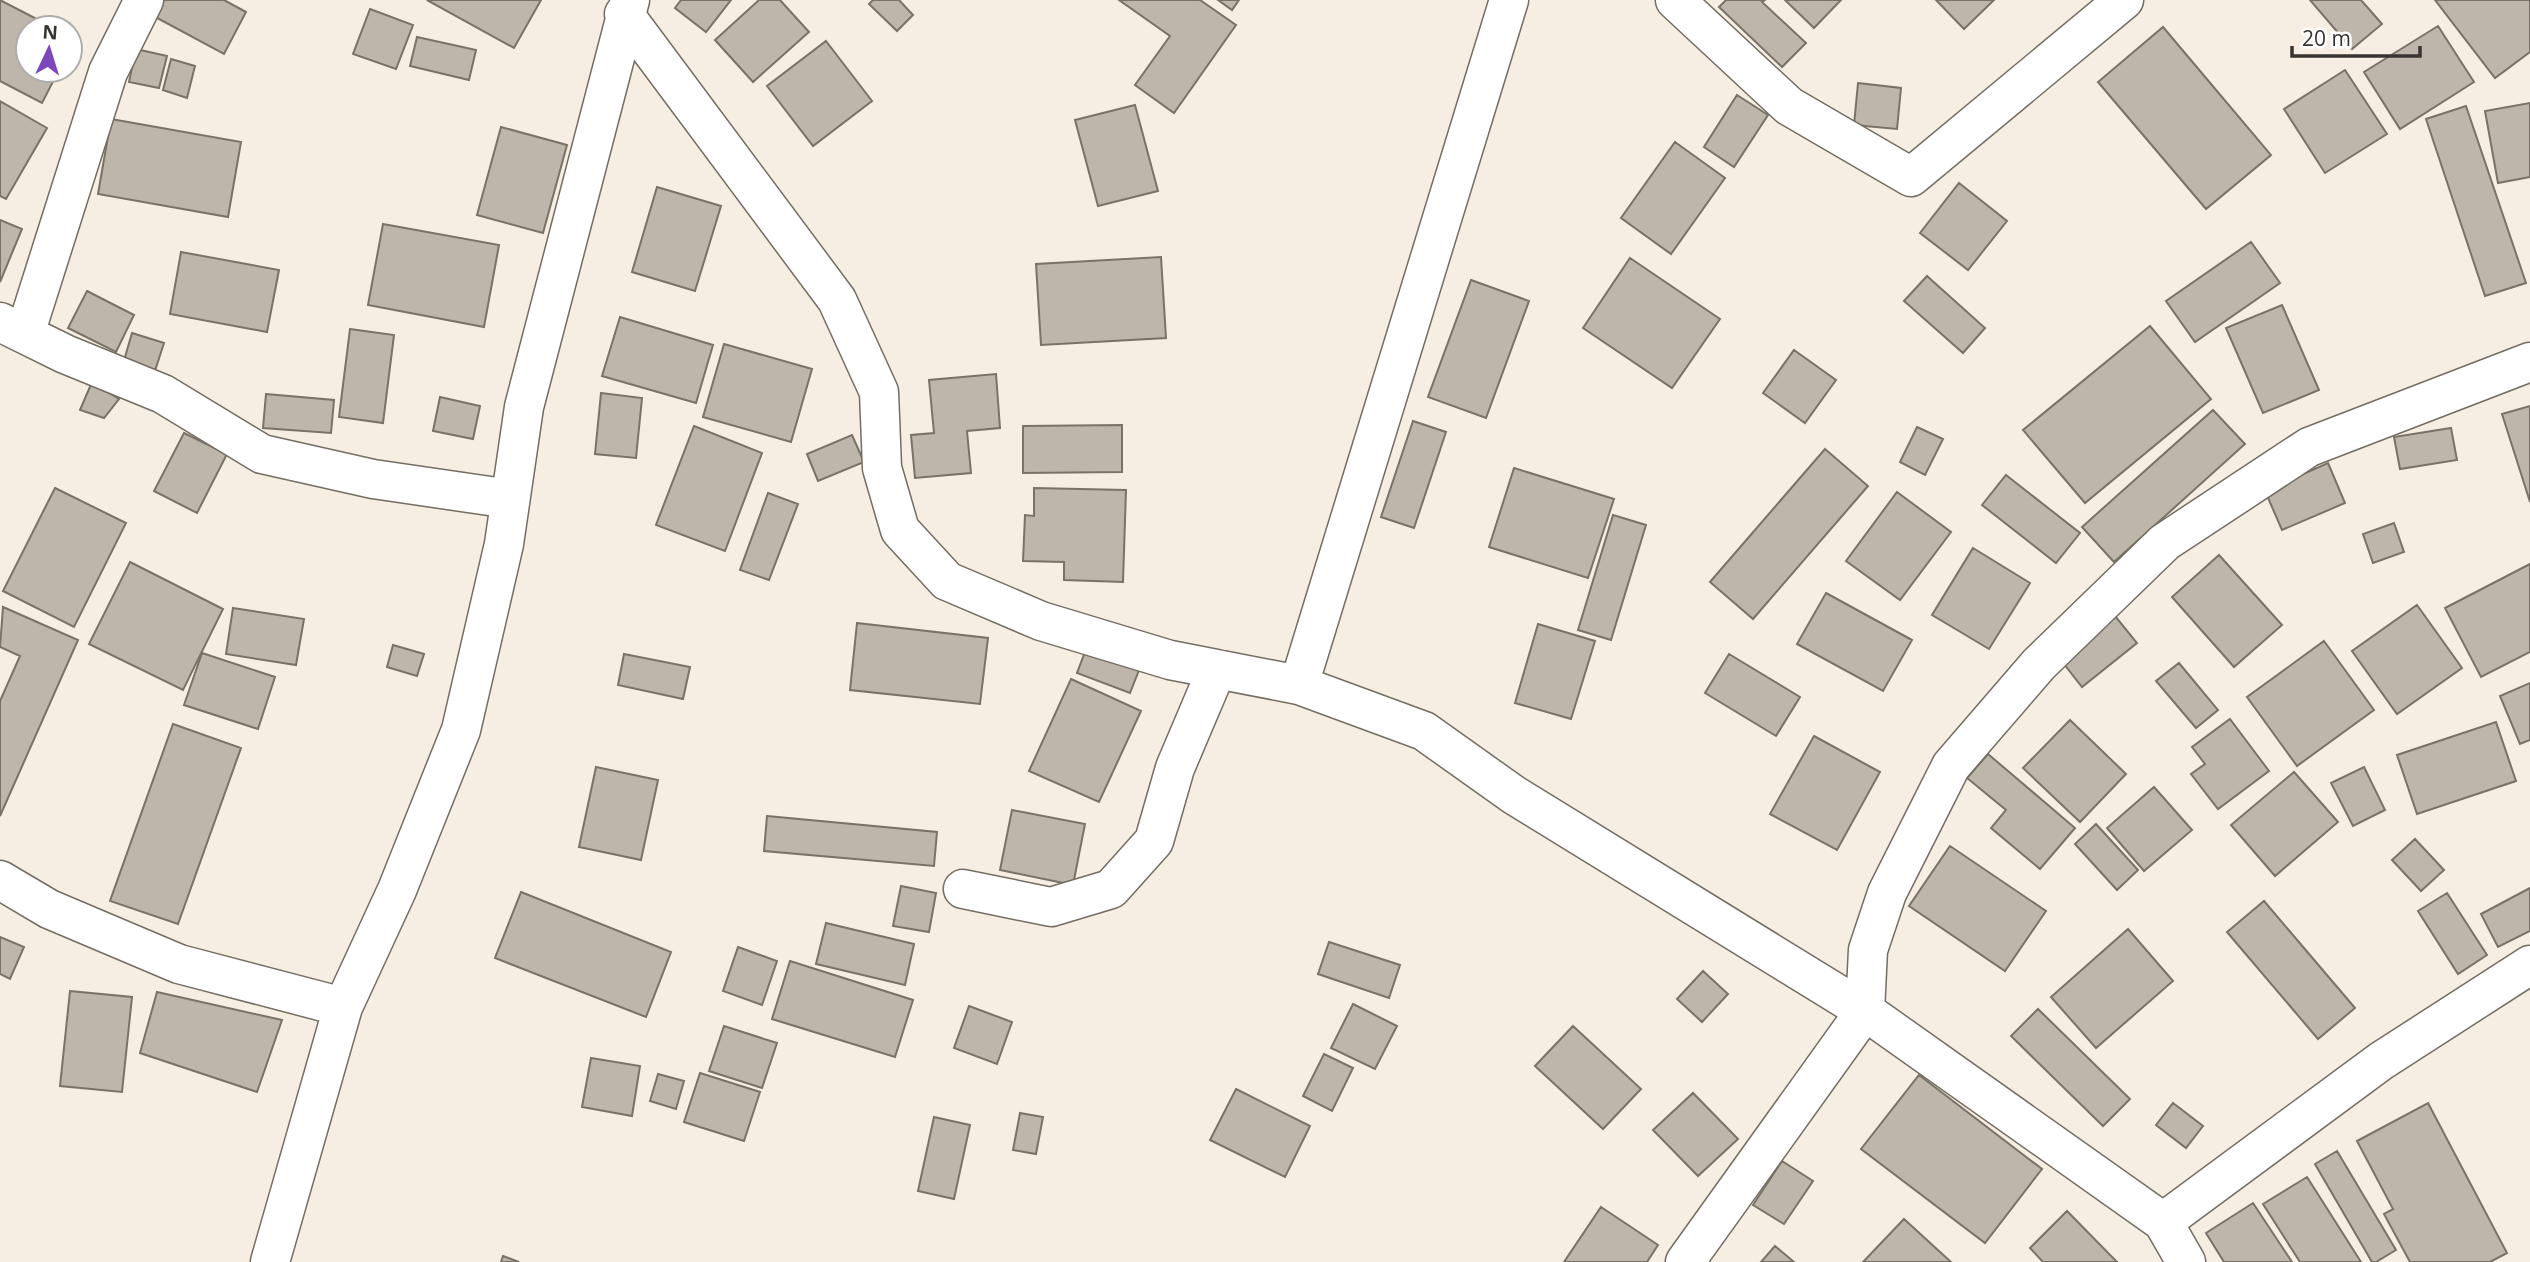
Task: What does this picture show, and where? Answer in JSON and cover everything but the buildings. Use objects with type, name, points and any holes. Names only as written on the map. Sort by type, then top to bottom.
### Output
[{"type":"street","points":[[144,0],[108,72],[12,328],[163,394],[262,454],[373,479],[510,499]]},
{"type":"street","points":[[1299,685],[1509,0]]},
{"type":"street","points":[[1675,0],[1789,106],[1911,177],[2124,0]]},
{"type":"street","points":[[270,1262],[343,1007],[397,890],[461,730],[504,544],[524,407],[627,7]]},
{"type":"street","points":[[627,7],[837,300],[879,392],[882,468],[900,530],[947,581],[1041,621],[1170,660],[1299,685],[1424,731],[1514,795],[1865,1011],[2163,1222],[2186,1262]]},
{"type":"street","points":[[1685,1262],[1865,1011],[1868,950],[1887,893],[1951,766],[2049,655],[2165,542],[2309,447],[2530,362]]},
{"type":"street","points":[[963,889],[1051,906],[1111,889],[1154,841],[1175,768],[1217,669]]},
{"type":"street","points":[[0,880],[49,909],[179,964],[343,1007]]},
{"type":"street","points":[[2163,1222],[2381,1061],[2530,965]]}]
